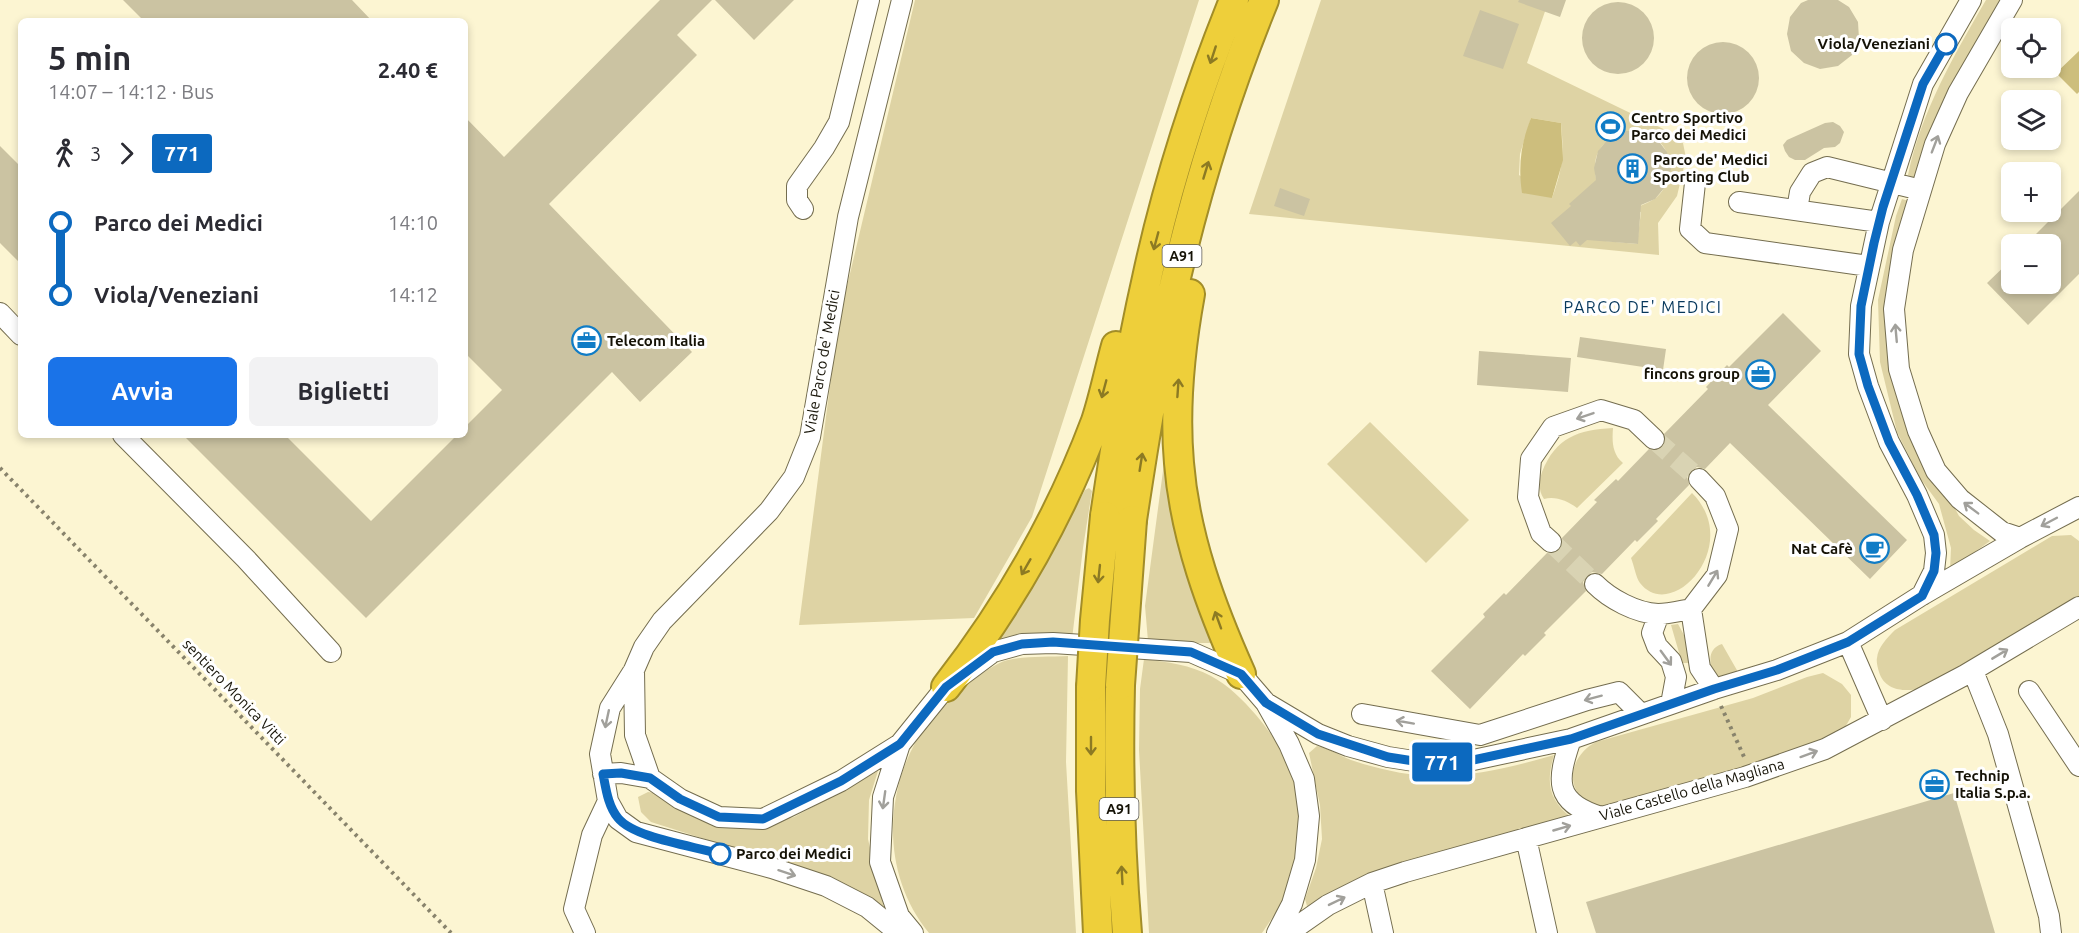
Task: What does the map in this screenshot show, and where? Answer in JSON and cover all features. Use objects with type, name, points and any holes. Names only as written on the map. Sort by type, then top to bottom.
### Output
[{"type":"highway","name":"A91","points":[[1127,933],[1119,788],[1119,419],[1147,277],[1178,160],[1234,0]]},
{"type":"highway","name":"A91","points":[[1098,933],[1091,791],[1091,687],[1095,620],[1119,518],[1147,420],[1166,321],[1196,201],[1222,117],[1264,0]]},
{"type":"highway","points":[[1196,201],[1199,238],[1185,320],[1177,393],[1179,463],[1189,527],[1205,585],[1241,674]]},
{"type":"highway","points":[[946,687],[978,646],[1009,597],[1068,488],[1096,420],[1126,308],[1147,277]]},
{"type":"street","points":[[803,209],[796,200],[797,186],[839,122],[869,0]]},
{"type":"street","name":"Viale Parco de' Medici","points":[[899,933],[867,907],[826,886],[772,868],[636,832],[618,819],[608,801],[600,754],[610,708],[634,670],[644,647],[662,621],[769,511],[794,477],[810,437],[848,217],[902,0]]},
{"type":"street","points":[[1922,596],[1934,571],[1936,553],[1934,535],[1917,495],[1889,442],[1868,386],[1859,354],[1861,306],[1879,222],[1923,84],[1971,0]]},
{"type":"street","points":[[2012,0],[1958,93],[1935,144],[1903,250],[1894,309],[1899,369],[1918,431],[1936,471],[1960,499],[2002,532],[2020,538]]},
{"type":"street","points":[[1797,210],[1800,192],[1812,173],[1827,166],[1921,190]]},
{"type":"street","points":[[1695,183],[1690,229],[1705,243],[1869,266]]},
{"type":"street","points":[[1739,202],[1879,222]]},
{"type":"street","points":[[0,313],[18,332]]},
{"type":"street","points":[[1551,542],[1541,533],[1528,501],[1531,459],[1553,427],[1601,410],[1634,420],[1654,439]]},
{"type":"street","points":[[126,438],[246,559],[331,652]]},
{"type":"street","points":[[1595,584],[1602,591],[1639,611],[1659,614],[1691,609],[1717,575],[1728,529],[1716,495],[1699,479]]},
{"type":"street","points":[[1266,703],[1318,734],[1388,757],[1420,762],[1464,762],[1571,739],[1716,688],[1777,670],[1848,642],[2020,538],[2079,507]]},
{"type":"street","name":"Viale Castello della Magliana","points":[[1288,933],[1328,905],[1372,883],[1745,777],[1825,749],[1973,671],[2079,607]]},
{"type":"street","points":[[1691,609],[1700,668],[1716,688]]},
{"type":"street","points":[[1659,614],[1652,633],[1657,646],[1671,661],[1676,677],[1671,704]]},
{"type":"street","points":[[603,774],[621,773],[650,778],[680,799],[719,817],[763,819],[841,781],[900,744],[946,687],[993,652],[1022,644],[1053,642],[1191,652],[1241,674],[1266,703],[1289,744],[1304,779],[1309,816],[1305,860],[1292,904],[1277,933]]},
{"type":"street","points":[[1848,642],[1882,720]]},
{"type":"street","name":"Viale Parco de' Medici","points":[[634,670],[635,735],[650,778]]},
{"type":"street","points":[[1973,671],[1998,734],[2049,916],[2051,933]]},
{"type":"street","points":[[2029,691],[2079,766]]},
{"type":"street","points":[[1362,714],[1480,735],[1587,700],[1619,692],[1641,714]]},
{"type":"street","points":[[1571,739],[1562,766],[1561,785],[1571,802],[1583,812],[1601,817]]},
{"type":"street","points":[[900,744],[883,797],[880,862],[899,916],[913,933]]},
{"type":"street","points":[[585,933],[574,909],[592,835],[608,801]]},
{"type":"street","points":[[1526,838],[1547,933]]},
{"type":"street","points":[[1372,883],[1383,933]]},
{"type":"path","name":"sentiero Monica Vitti","points":[[0,468],[451,933]]},
{"type":"path","points":[[1716,688],[1721,708],[1748,764],[1745,777]]},
{"type":"shaded area","points":[[915,0],[1199,0],[1032,517],[974,618],[799,625],[838,324]]},
{"type":"shaded area","name":"Centro Sportivo Parco dei Medici","points":[[1321,0],[1549,0],[1527,63],[1682,138],[1686,158],[1677,196],[1658,223],[1659,255],[1249,214]],"holes":[[[1531,118],[1561,123],[1562,161],[1552,198],[1519,175],[1520,154]],[[1625,131],[1637,131],[1653,136],[1662,145],[1669,160],[1669,176],[1662,191],[1657,197],[1640,206],[1597,184],[1596,158],[1608,140]],[[1608,209],[1641,212],[1637,244],[1605,241]]]},
{"type":"shaded area","points":[[1986,0],[2002,0],[1916,179],[1908,175],[1921,129],[1940,84]]},
{"type":"shaded area","points":[[2079,51],[2079,92],[2077,94],[2061,78],[2061,68]]},
{"type":"shaded area","points":[[1531,118],[1561,123],[1563,160],[1552,198],[1522,193],[1521,155]]},
{"type":"shaded area","points":[[1902,199],[1912,202],[1895,274],[1909,423],[1959,516],[1990,541],[1950,570],[1951,548],[1939,504],[1920,478],[1897,432],[1880,362],[1878,300],[1896,216]]},
{"type":"shaded area","points":[[1370,422],[1469,520],[1426,563],[1327,464]]},
{"type":"shaded area","points":[[1613,428],[1615,451],[1623,463],[1577,508],[1561,500],[1544,499],[1540,489],[1542,472],[1561,443],[1589,431]]},
{"type":"shaded area","points":[[1167,441],[1185,553],[1211,643],[1148,641],[1145,606]]},
{"type":"shaded area","points":[[1089,488],[1092,491],[1072,639],[1054,632],[1029,634],[996,642],[1019,611],[1085,490]]},
{"type":"shaded area","points":[[1692,493],[1706,513],[1710,535],[1707,555],[1698,573],[1684,586],[1669,594],[1654,593],[1640,583],[1631,558]]},
{"type":"shaded area","points":[[2071,535],[2079,541],[2079,597],[1923,688],[1897,689],[1886,684],[1882,679],[1877,663],[1879,650],[1895,630],[2052,536]]},
{"type":"shaded area","points":[[1678,624],[1692,650],[1694,663],[1682,663],[1671,625]]},
{"type":"shaded area","points":[[1722,644],[1738,672],[1719,678],[1715,677],[1706,665],[1711,665],[1712,652]]},
{"type":"shaded area","points":[[1068,656],[1066,762],[1076,933],[929,933],[913,909],[901,883],[895,855],[893,827],[896,799],[903,772],[914,745],[937,712],[987,670],[1008,660]]},
{"type":"shaded area","points":[[1144,659],[1195,669],[1223,684],[1241,698],[1256,715],[1289,765],[1299,798],[1299,836],[1290,885],[1278,910],[1262,933],[1149,933],[1139,750],[1140,689]]},
{"type":"shaded area","points":[[1823,673],[1842,684],[1851,695],[1851,717],[1844,729],[1834,736],[1773,761],[1607,808],[1587,801],[1576,790],[1573,782],[1575,766],[1583,752],[1596,742],[1753,698]]},
{"type":"shaded area","points":[[1317,746],[1351,760],[1387,770],[1429,776],[1471,774],[1554,755],[1550,774],[1551,790],[1558,804],[1572,818],[1307,906],[1305,899],[1316,868],[1322,839],[1320,805],[1309,753]]},
{"type":"shaded area","points":[[878,771],[869,800],[868,839],[884,909],[831,879],[651,822],[641,812],[638,797],[648,792],[663,794],[764,824],[794,817]]},
{"type":"building","points":[[123,0],[352,0],[369,18],[141,18]]},
{"type":"building","points":[[660,0],[712,0],[677,35],[697,55],[549,204],[692,352],[640,402],[612,372],[366,618],[186,438],[288,438],[371,521],[454,438],[468,438],[468,424],[502,390],[468,356],[468,120],[504,157]]},
{"type":"building","points":[[715,0],[794,0],[754,40]]},
{"type":"building","points":[[1519,0],[1566,0],[1560,17],[1518,2]]},
{"type":"building","points":[[1808,0],[1838,0],[1849,7],[1858,22],[1859,39],[1852,55],[1838,66],[1820,69],[1804,63],[1791,51],[1787,34],[1790,17],[1801,3]]},
{"type":"building","points":[[1618,2],[1638,8],[1648,18],[1654,38],[1648,58],[1638,68],[1618,74],[1598,68],[1588,58],[1582,38],[1588,18],[1598,8]]},
{"type":"building","points":[[1480,10],[1519,24],[1503,69],[1463,56]]},
{"type":"building","points":[[1723,42],[1743,48],[1753,58],[1759,78],[1753,98],[1743,108],[1723,114],[1703,108],[1693,98],[1687,78],[1693,58],[1703,48]]},
{"type":"building","points":[[1833,122],[1844,132],[1840,143],[1835,147],[1824,148],[1805,160],[1795,160],[1789,157],[1783,145],[1787,140],[1825,123]]},
{"type":"building","points":[[1624,131],[1641,131],[1657,139],[1667,152],[1671,169],[1666,186],[1655,199],[1641,205],[1638,244],[1587,240],[1580,246],[1576,241],[1570,246],[1551,223],[1596,180],[1594,168],[1598,151],[1609,138]]},
{"type":"building","points":[[0,146],[18,164],[18,261],[0,243]]},
{"type":"building","points":[[1280,188],[1310,199],[1304,216],[1274,206]]},
{"type":"building","points":[[2079,191],[2079,274],[2061,292],[2061,234],[2036,234],[2048,222],[2061,222],[2061,209]]},
{"type":"building","points":[[2001,270],[2001,294],[2059,294],[2028,325],[1987,283]]},
{"type":"building","points":[[1783,313],[1821,351],[1768,405],[1907,540],[1870,579],[1730,443],[1705,469],[1697,467],[1690,471],[1687,476],[1689,485],[1637,542],[1635,540],[1602,574],[1592,572],[1587,576],[1583,582],[1586,591],[1544,633],[1546,635],[1525,656],[1523,654],[1470,709],[1431,671],[1485,617],[1483,614],[1504,593],[1506,595],[1547,553],[1554,554],[1559,550],[1563,544],[1562,538],[1597,502],[1594,500],[1616,479],[1618,481],[1649,449],[1657,451],[1662,448],[1666,441],[1664,434],[1708,389],[1706,387]]},
{"type":"building","points":[[1580,337],[1666,349],[1663,370],[1577,357]]},
{"type":"building","points":[[1479,351],[1571,358],[1568,392],[1477,385]]},
{"type":"building","points":[[1954,793],[1995,933],[1596,933],[1586,902]]},
{"type":"tunnel","points":[[1654,439],[1699,479]]},
{"type":"tunnel","points":[[1551,542],[1595,584]]},
{"type":"bus line","name":"771","points":[[720,854],[636,832],[618,819],[608,801],[603,774],[621,773],[650,778],[680,799],[719,817],[763,819],[841,781],[900,744],[946,687],[993,652],[1022,644],[1053,642],[1191,652],[1241,674],[1266,703],[1318,734],[1348,746],[1388,757],[1420,762],[1464,762],[1571,739],[1714,689],[1777,670],[1848,642],[1922,596],[1934,571],[1936,553],[1934,535],[1917,495],[1889,442],[1868,386],[1859,354],[1861,306],[1874,243],[1891,181],[1923,84],[1946,44]]},
{"type":"place","name":"Viola/Veneziani","points":[[1946,44]]},
{"type":"place","name":"Centro Sportivo Parco dei Medici","points":[[1610,127]]},
{"type":"place","name":"Parco de' Medici Sporting Club","points":[[1632,169]]},
{"type":"place","name":"Telecom Italia","points":[[586,341]]},
{"type":"place","name":"fincons group","points":[[1761,374]]},
{"type":"place","name":"Nat Cafè","points":[[1874,549]]},
{"type":"place","name":"Technip Italia S.p.a.","points":[[1934,785]]},
{"type":"place","name":"Parco dei Medici","points":[[720,854]]},
{"type":"district","name":"PARCO DE' MEDICI","points":[[1643,307]]}]
